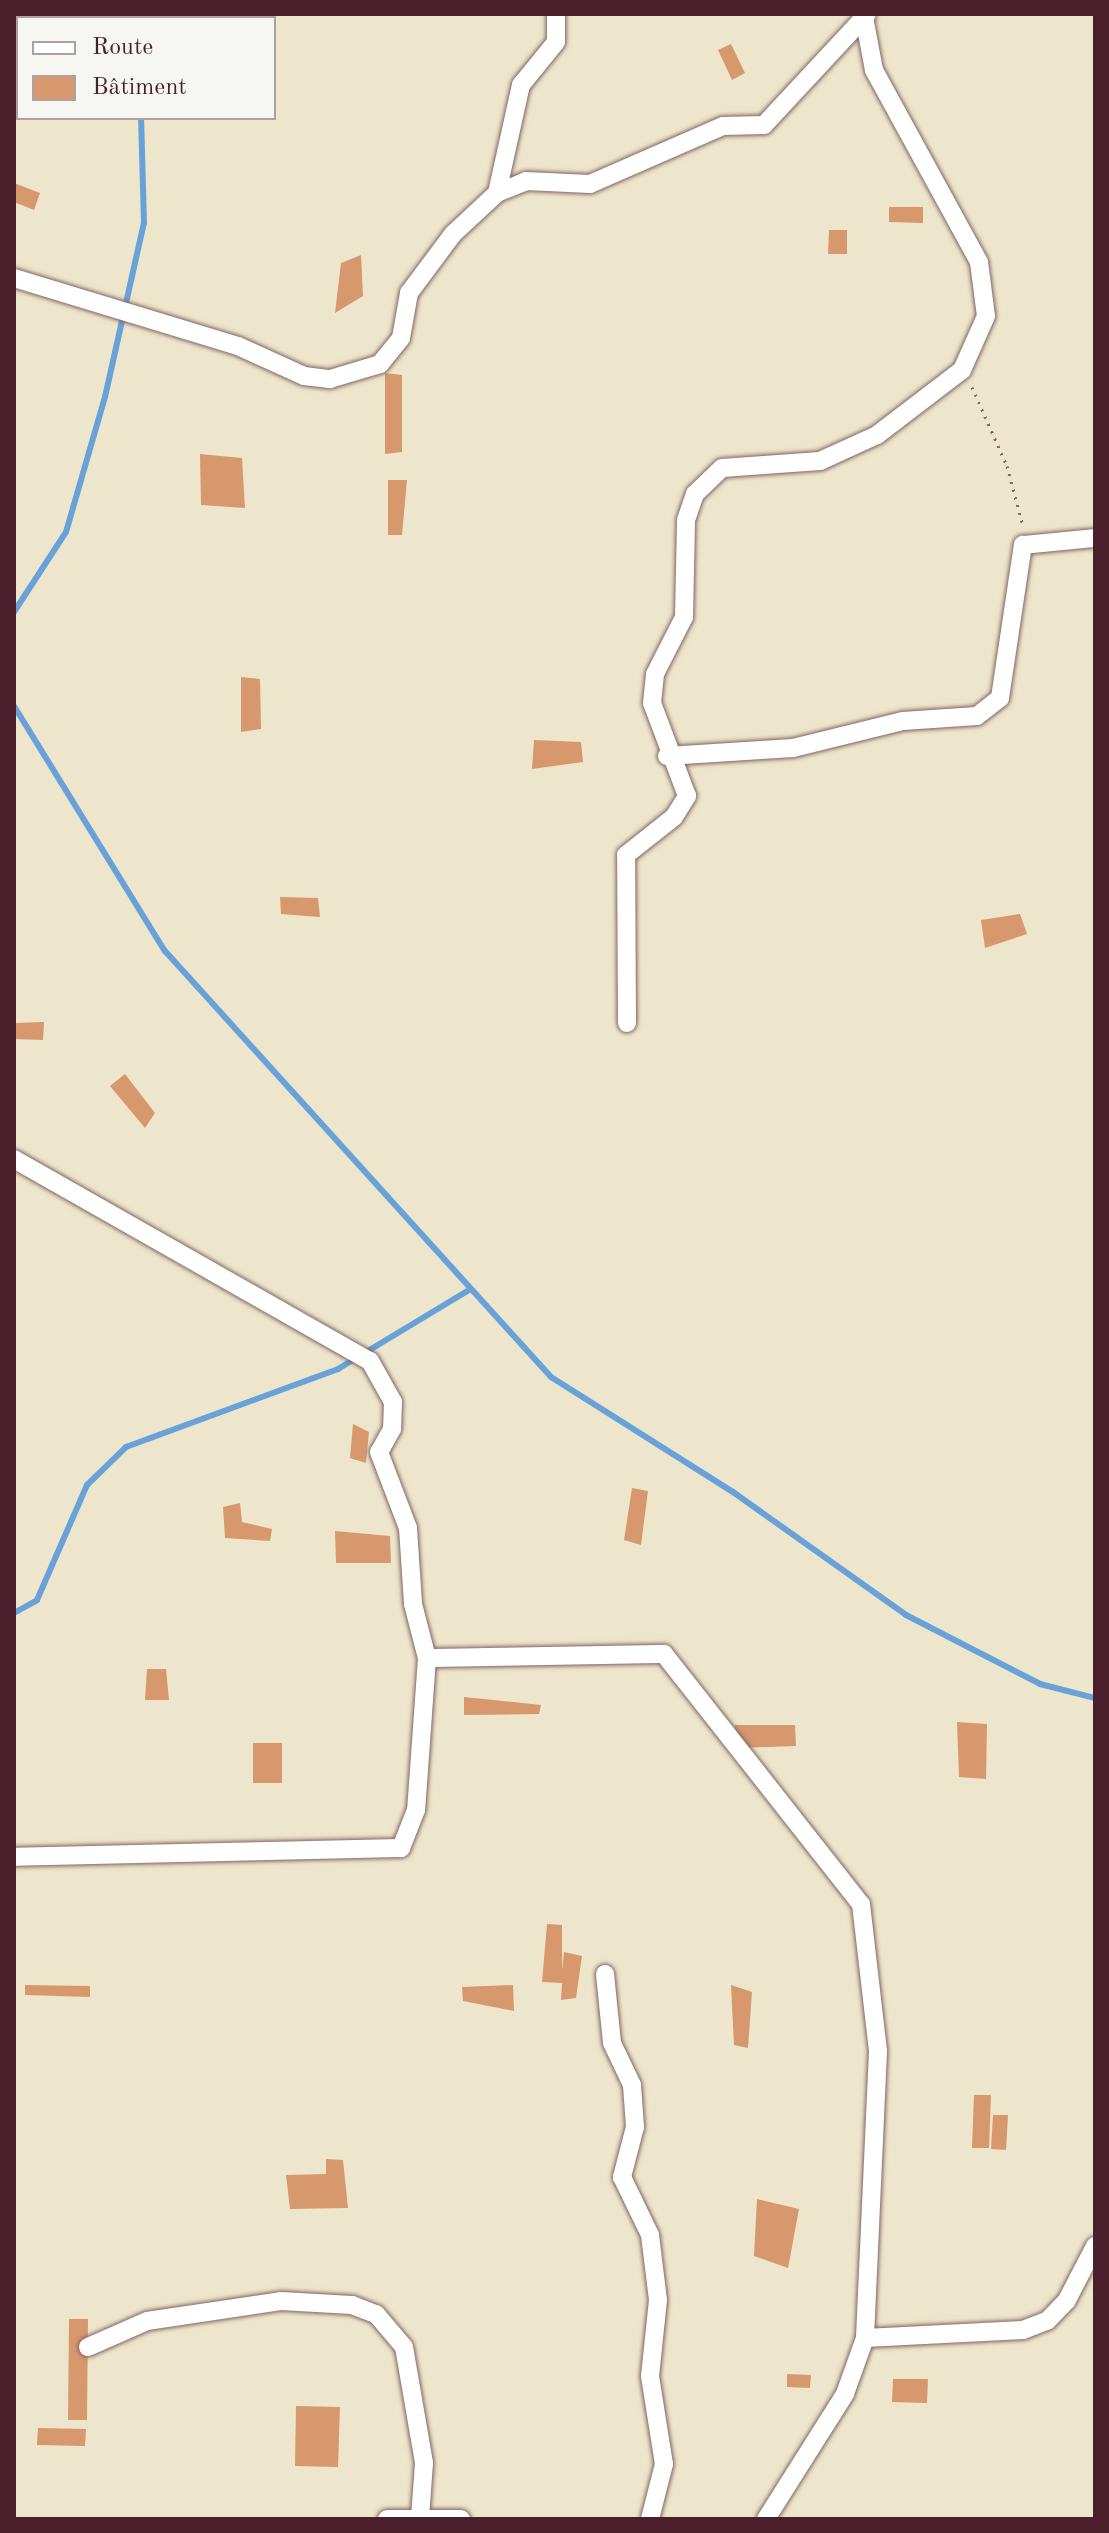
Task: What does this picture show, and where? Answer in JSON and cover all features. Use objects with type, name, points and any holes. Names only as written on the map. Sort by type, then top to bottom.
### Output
[{"type":"street","points":[[497,193],[521,85],[556,42],[556,14]]},
{"type":"street","points":[[14,278],[330,379],[393,353],[409,293],[453,234],[497,193],[526,181],[590,184],[723,126],[764,125],[865,16]]},
{"type":"street","points":[[627,1023],[623,865],[687,796],[667,756],[652,703],[655,674],[684,617],[686,520],[707,478],[722,468],[820,461],[877,435],[962,370],[986,316],[979,262],[874,70],[865,16]]},
{"type":"street","points":[[667,756],[793,748],[991,709],[1006,672],[1014,569],[1026,542],[1095,538]]},
{"type":"street","points":[[14,1159],[370,1361],[393,1402],[392,1429],[379,1452],[408,1528],[413,1604],[427,1658],[416,1810],[401,1848],[14,1857]]},
{"type":"street","points":[[427,1658],[664,1654],[861,1904],[878,2051],[865,2338],[845,2394],[766,2519]]},
{"type":"street","points":[[605,1974],[612,2043],[632,2085],[635,2127],[622,2177],[650,2235],[658,2300],[650,2376],[664,2464],[650,2519]]},
{"type":"street","points":[[865,2338],[1023,2330],[1047,2321],[1067,2300],[1095,2246]]},
{"type":"street","points":[[88,2347],[147,2321],[281,2301],[352,2305],[376,2314],[404,2347],[424,2463],[420,2518]]},
{"type":"street","points":[[387,2519],[461,2519]]},
{"type":"path","points":[[962,370],[1007,466],[1026,542]]},
{"type":"building","points":[[731,44],[745,73],[732,80],[718,50]]},
{"type":"building","points":[[14,183],[40,193],[34,210],[14,202]]},
{"type":"building","points":[[889,207],[923,207],[923,223],[889,222]]},
{"type":"building","points":[[829,230],[847,230],[847,254],[828,254]]},
{"type":"building","points":[[361,255],[363,296],[335,313],[341,263]]},
{"type":"building","points":[[385,373],[402,375],[402,452],[385,454]]},
{"type":"building","points":[[200,454],[242,458],[245,508],[201,505]]},
{"type":"building","points":[[388,480],[407,480],[402,535],[388,535]]},
{"type":"building","points":[[241,677],[260,679],[261,729],[241,732]]},
{"type":"building","points":[[534,740],[581,742],[583,762],[532,769]]},
{"type":"building","points":[[280,897],[318,898],[320,917],[281,914]]},
{"type":"building","points":[[1020,914],[1027,934],[985,948],[981,920]]},
{"type":"building","points":[[44,1022],[43,1040],[14,1039],[14,1023]]},
{"type":"building","points":[[125,1074],[155,1113],[145,1128],[110,1086]]},
{"type":"building","points":[[353,1424],[369,1432],[366,1463],[350,1458]]},
{"type":"building","points":[[632,1488],[648,1491],[641,1545],[624,1540]]},
{"type":"building","points":[[240,1503],[242,1522],[272,1529],[270,1541],[225,1538],[223,1507]]},
{"type":"building","points":[[335,1531],[390,1536],[391,1563],[336,1563]]},
{"type":"building","points":[[147,1669],[166,1669],[169,1700],[145,1700]]},
{"type":"building","points":[[464,1697],[541,1705],[539,1714],[464,1715]]},
{"type":"building","points":[[957,1722],[987,1724],[986,1779],[959,1777]]},
{"type":"building","points":[[735,1725],[795,1725],[796,1746],[737,1748]]},
{"type":"building","points":[[253,1743],[282,1743],[282,1783],[253,1783]]},
{"type":"building","points":[[547,1924],[562,1925],[562,1970],[564,1952],[582,1956],[576,1998],[561,2000],[562,1983],[542,1982]]},
{"type":"building","points":[[25,1985],[90,1986],[90,1997],[25,1995]]},
{"type":"building","points":[[513,1985],[514,2011],[463,2001],[462,1987]]},
{"type":"building","points":[[731,1985],[752,1992],[748,2048],[734,2045]]},
{"type":"building","points":[[974,2095],[991,2095],[989,2148],[972,2148]]},
{"type":"building","points":[[993,2115],[1008,2115],[1006,2150],[991,2149]]},
{"type":"building","points":[[326,2159],[343,2160],[348,2208],[290,2209],[286,2175],[326,2174]]},
{"type":"building","points":[[757,2199],[799,2209],[788,2268],[754,2256]]},
{"type":"building","points":[[69,2319],[88,2319],[87,2420],[68,2420]]},
{"type":"building","points":[[787,2374],[811,2375],[810,2388],[787,2387]]},
{"type":"building","points":[[893,2379],[928,2379],[927,2403],[892,2402]]},
{"type":"building","points":[[296,2406],[340,2407],[338,2467],[295,2466]]},
{"type":"building","points":[[38,2428],[86,2429],[85,2446],[37,2445]]},
{"type":"waterway","points":[[14,612],[66,532],[105,397],[144,223],[141,120]]},
{"type":"waterway","points":[[14,706],[165,951],[551,1377],[733,1492],[906,1615],[1040,1684],[1095,1698]]},
{"type":"waterway","points":[[14,1613],[37,1600],[87,1485],[126,1447],[338,1369],[469,1290]]}]
